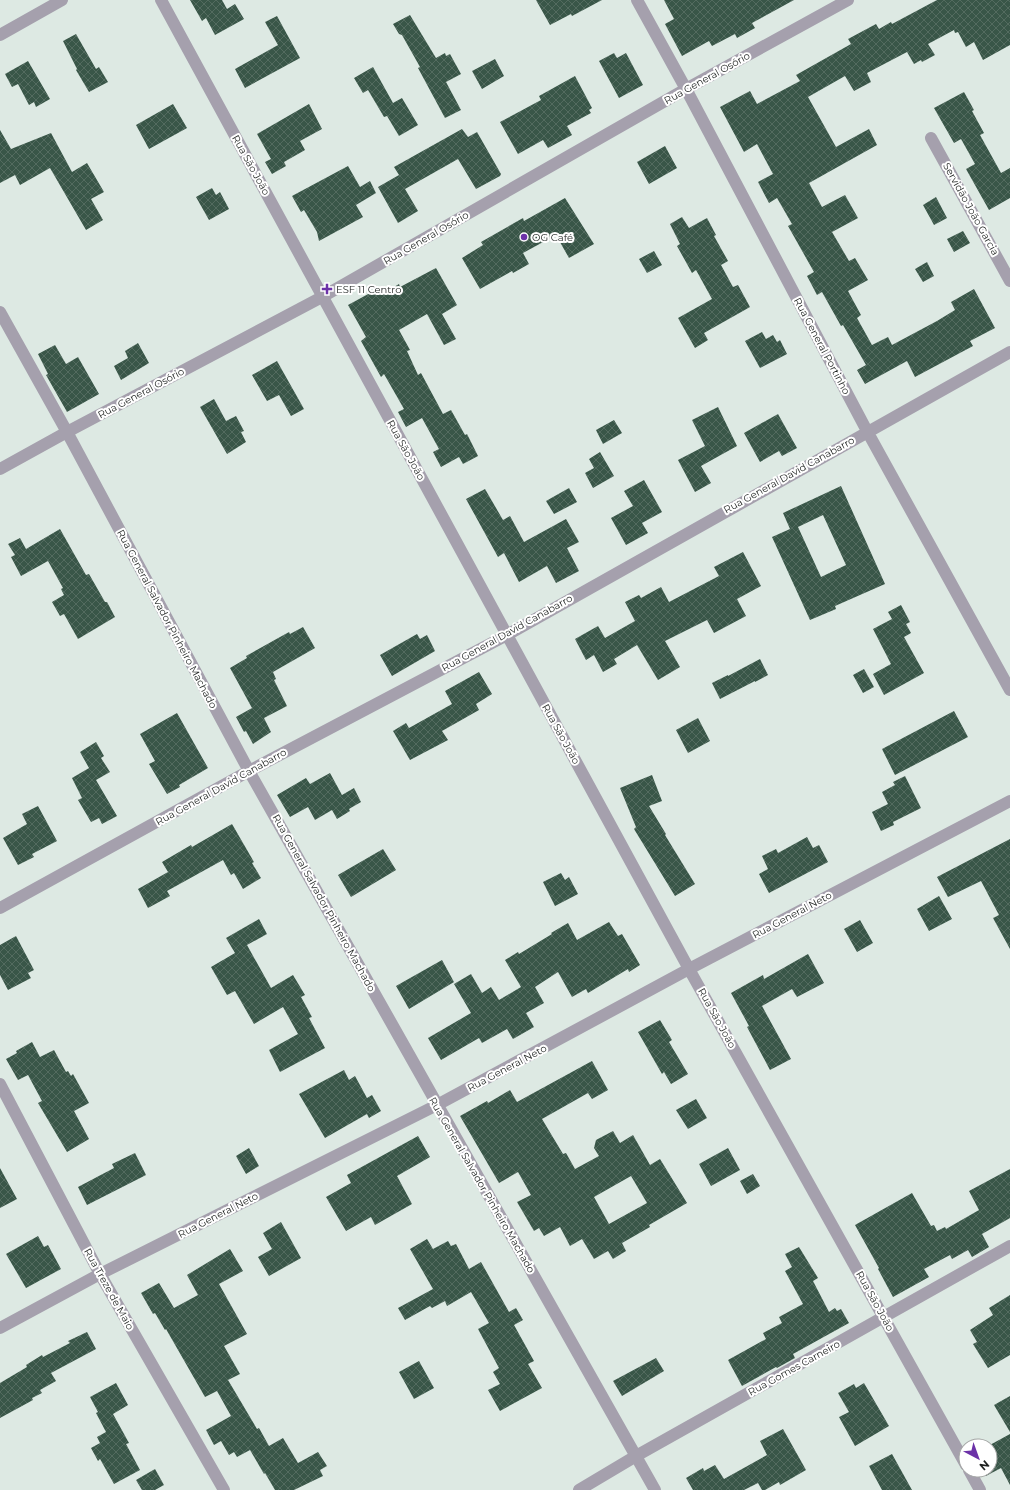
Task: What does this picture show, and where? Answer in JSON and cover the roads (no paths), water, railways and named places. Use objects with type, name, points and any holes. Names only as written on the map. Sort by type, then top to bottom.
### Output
[{"type":"street","points":[[0,35],[62,0]]},
{"type":"street","name":"Rua São João","points":[[161,0],[689,969],[958,1450]]},
{"type":"street","name":"Rua General Portinho","points":[[637,0],[686,89],[867,431],[1010,690]]},
{"type":"street","name":"Rua General Osório","points":[[0,469],[322,297],[686,89],[848,0]]},
{"type":"street","name":"Servidão João Garcia","points":[[931,138],[1010,281]]},
{"type":"street","name":"Rua General Salvador Pinheiro Machado","points":[[0,312],[67,432],[249,771],[655,1490]]},
{"type":"street","name":"Rua General David Canabarro","points":[[0,908],[249,771],[507,635],[867,431],[1010,352]]},
{"type":"street","name":"Rua General Neto","points":[[0,1328],[100,1274],[437,1105],[689,969],[1010,801]]},
{"type":"street","name":"Rua Treze de Maio","points":[[0,1084],[100,1274],[224,1490]]},
{"type":"street","name":"Rua Gomes Carneiro","points":[[579,1490],[636,1456],[885,1318],[1010,1246]]},
{"type":"street","points":[[973,1478],[980,1490]]},
{"type":"place","name":"OG Café","points":[[524,237]]},
{"type":"place","name":"ESF 11 Centro","points":[[327,289]]}]
